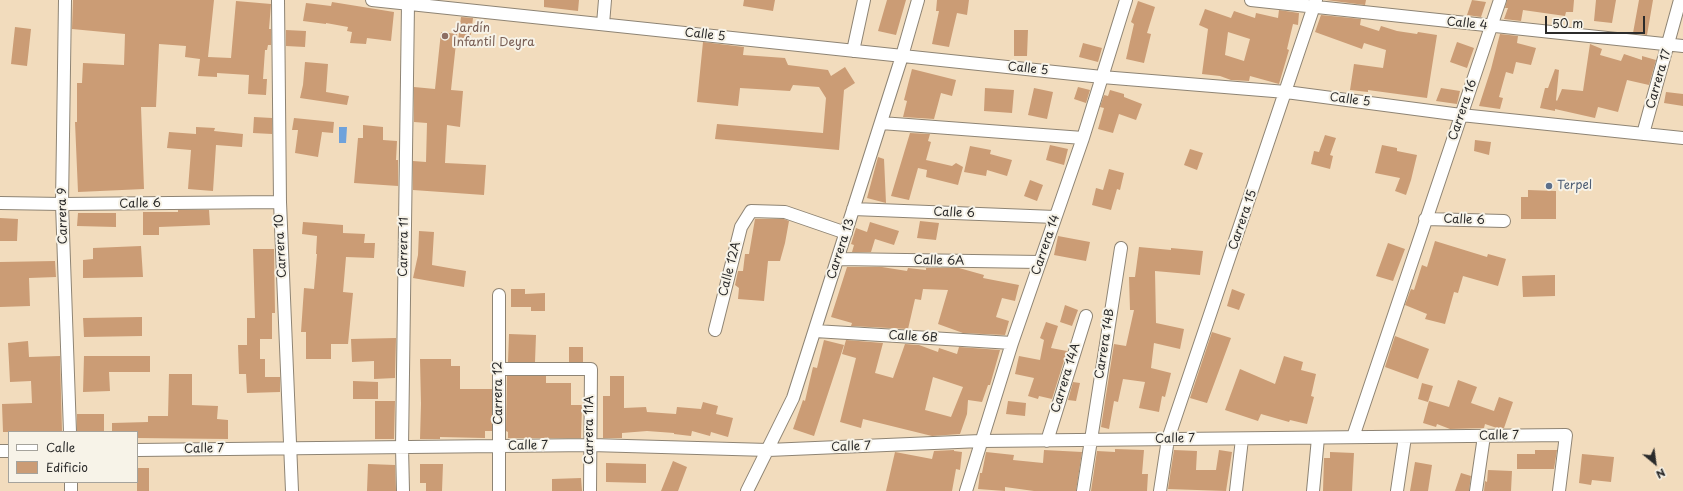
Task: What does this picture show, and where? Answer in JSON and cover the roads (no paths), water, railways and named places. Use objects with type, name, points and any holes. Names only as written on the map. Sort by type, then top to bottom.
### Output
[{"type":"street","name":"Carrera 9","points":[[65,0],[62,204],[70,431]]},
{"type":"street","name":"Carrera 10","points":[[278,0],[280,202],[292,491]]},
{"type":"street","name":"Calle 5","points":[[372,0],[1102,77],[1286,92],[1461,115],[1683,138]]},
{"type":"street","points":[[603,24],[605,0]]},
{"type":"street","points":[[853,51],[864,0]]},
{"type":"street","name":"Carrera 13","points":[[747,491],[793,398],[881,123],[918,0]]},
{"type":"street","name":"Carrera 14","points":[[966,491],[1012,344],[1083,138],[1126,0]]},
{"type":"street","name":"Calle 4","points":[[1250,0],[1315,3],[1491,26],[1683,46]]},
{"type":"street","name":"Carrera 16","points":[[1353,438],[1425,219],[1500,0]]},
{"type":"street","name":"Carrera 17","points":[[1643,134],[1680,0]]},
{"type":"street","name":"Carrera 15","points":[[1168,439],[1315,3]]},
{"type":"street","name":"Carrera 11","points":[[403,491],[402,447],[408,4]]},
{"type":"street","points":[[881,123],[1083,138]]},
{"type":"street","name":"Calle 6","points":[[0,203],[62,204],[280,202]]},
{"type":"street","name":"Calle 6","points":[[853,209],[1055,217]]},
{"type":"street","name":"Calle 12A","points":[[715,330],[741,227],[751,211],[785,212],[846,233]]},
{"type":"street","name":"Calle 6","points":[[1425,219],[1504,221]]},
{"type":"street","name":"Carrera 14B","points":[[1083,491],[1120,248]]},
{"type":"street","name":"Calle 6A","points":[[838,259],[1040,262]]},
{"type":"street","name":"Carrera 12","points":[[499,295],[499,491]]},
{"type":"street","name":"Carrera 14A","points":[[1047,441],[1086,316]]},
{"type":"street","name":"Calle 6B","points":[[815,332],[1012,344]]},
{"type":"street","name":"Carrera 11A","points":[[499,369],[590,369],[590,491]]},
{"type":"street","name":"Calle 7","points":[[138,450],[591,445],[768,450],[981,441],[1566,435],[1559,491]]},
{"type":"street","points":[[1476,491],[1484,436]]},
{"type":"street","points":[[1397,491],[1405,437]]},
{"type":"street","points":[[1313,491],[1318,438]]},
{"type":"street","points":[[1160,491],[1168,439]]},
{"type":"street","points":[[1236,491],[1242,439]]},
{"type":"water","points":[[339,127],[347,127],[346,143],[339,143]]},
{"type":"place","name":"Jardín Infantil Deyra","points":[[445,36]]},
{"type":"place","name":"Terpel","points":[[1549,186]]}]
